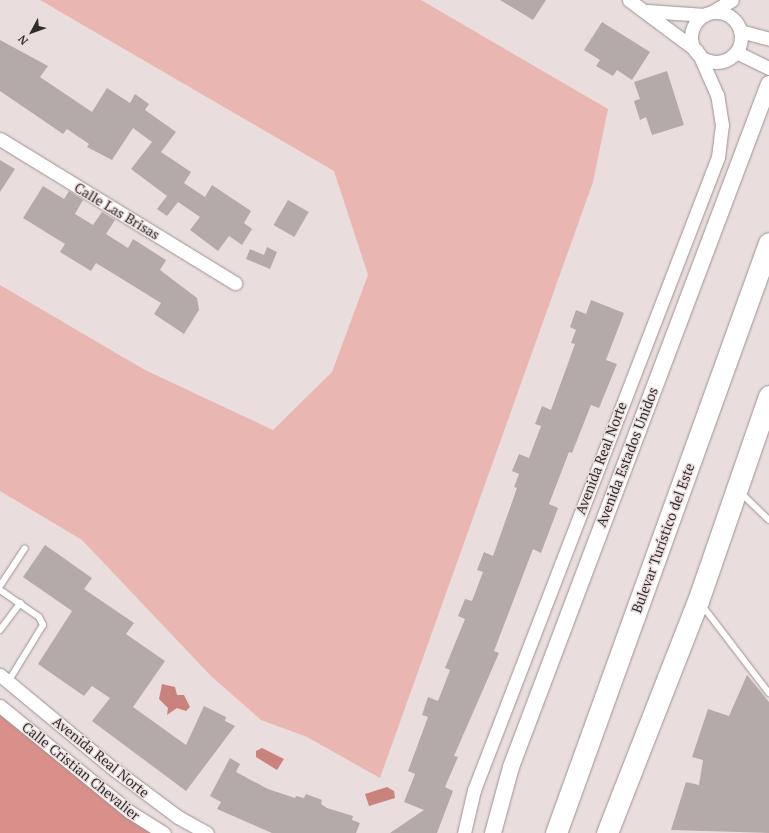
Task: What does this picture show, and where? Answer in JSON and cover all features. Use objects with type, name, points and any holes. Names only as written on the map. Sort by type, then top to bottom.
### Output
[{"type":"highway","name":"Bulevar Turístico del Este","points":[[556,833],[769,243]]},
{"type":"highway","points":[[612,827],[698,601],[737,488],[765,417],[769,396]]},
{"type":"street","points":[[629,0],[647,10],[697,52],[710,60],[722,61]]},
{"type":"street","points":[[697,52],[692,33],[707,14],[732,0]]},
{"type":"street","points":[[732,18],[738,0]]},
{"type":"street","points":[[647,10],[707,14],[724,13],[732,18],[740,31],[736,52],[722,61],[712,82]]},
{"type":"street","points":[[740,31],[769,39]]},
{"type":"street","name":"Avenida Real Norte","points":[[464,833],[474,790],[718,157],[722,125],[712,82],[697,52]]},
{"type":"street","points":[[736,52],[769,68]]},
{"type":"street","name":"Avenida Estados Unidos","points":[[493,833],[511,767],[769,84]]},
{"type":"street","name":"Calle Las Brisas","points":[[0,139],[235,283]]},
{"type":"street","name":"Avenida Real Norte","points":[[4,679],[115,770],[178,817],[207,833]]},
{"type":"street","name":"Calle Cristian Chevalier","points":[[0,706],[130,812],[164,833]]},
{"type":"lane","points":[[737,488],[769,520]]},
{"type":"lane","points":[[0,586],[25,548]]},
{"type":"lane","points":[[0,590],[40,618],[42,625],[4,679]]},
{"type":"lane","points":[[698,601],[769,693]]},
{"type":"lane","points":[[0,630],[20,603]]},
{"type":"shaded area","points":[[40,0],[421,0],[608,109],[593,182],[380,778],[307,737],[261,720],[211,676],[82,540],[0,491],[0,285],[145,370],[273,430],[332,372],[368,275],[334,171]]},
{"type":"shaded area","points":[[162,684],[175,687],[177,695],[184,695],[190,707],[186,711],[177,708],[167,715],[168,708],[159,699]]},
{"type":"shaded area","points":[[0,715],[31,739],[154,833],[0,833]]},
{"type":"shaded area","points":[[262,748],[284,759],[277,770],[256,757],[256,751]]},
{"type":"shaded area","points":[[387,787],[394,791],[395,798],[369,806],[365,794]]},
{"type":"building","points":[[500,0],[546,0],[533,20]]},
{"type":"building","points":[[602,22],[650,52],[632,80],[617,70],[613,76],[596,66],[600,60],[584,50]]},
{"type":"building","points":[[0,40],[48,66],[40,77],[92,112],[107,88],[130,103],[135,94],[149,104],[145,110],[176,132],[161,152],[191,172],[184,183],[205,197],[212,185],[251,211],[244,223],[252,229],[242,245],[229,236],[218,251],[190,230],[200,217],[178,202],[167,216],[157,209],[167,196],[131,169],[152,142],[133,128],[112,160],[87,147],[89,144],[67,129],[63,134],[0,91]]},
{"type":"building","points":[[667,71],[684,125],[652,135],[646,117],[640,120],[634,101],[640,99],[634,82]]},
{"type":"building","points":[[0,160],[15,169],[0,192]]},
{"type":"building","points":[[43,186],[64,199],[69,191],[83,200],[75,214],[93,225],[102,212],[115,220],[106,234],[128,248],[133,239],[166,260],[160,270],[197,298],[199,310],[184,334],[154,314],[161,303],[96,263],[91,271],[60,252],[65,244],[23,218]]},
{"type":"building","points":[[288,200],[309,212],[294,237],[274,225]]},
{"type":"building","points":[[267,247],[277,252],[270,269],[246,259],[250,249],[264,255]]},
{"type":"building","points":[[591,300],[624,313],[606,360],[617,364],[599,408],[591,405],[572,453],[569,452],[549,504],[558,508],[541,553],[533,549],[494,651],[499,653],[454,756],[458,757],[445,787],[453,791],[437,833],[390,833],[424,810],[404,802],[415,774],[408,771],[428,717],[422,715],[428,697],[438,701],[450,670],[445,668],[465,619],[458,616],[465,599],[472,601],[483,572],[477,570],[484,552],[493,556],[517,488],[514,487],[519,474],[512,471],[519,454],[529,458],[541,426],[535,424],[542,406],[551,410],[575,344],[571,343],[576,330],[570,327],[576,310],[586,314]]},
{"type":"building","points":[[45,545],[92,578],[84,589],[134,623],[126,634],[165,661],[133,707],[186,745],[204,706],[226,717],[225,721],[235,726],[186,791],[92,721],[110,698],[92,686],[84,696],[38,664],[72,611],[23,577]]},
{"type":"building","points":[[747,675],[769,702],[769,833],[671,830],[686,782],[699,785],[703,760],[692,757],[708,709],[729,716]]},
{"type":"building","points":[[230,758],[240,764],[236,772],[268,789],[295,798],[296,796],[304,798],[306,794],[322,800],[321,804],[327,808],[353,816],[352,820],[360,823],[356,833],[272,833],[217,809],[221,802],[210,796]]}]
